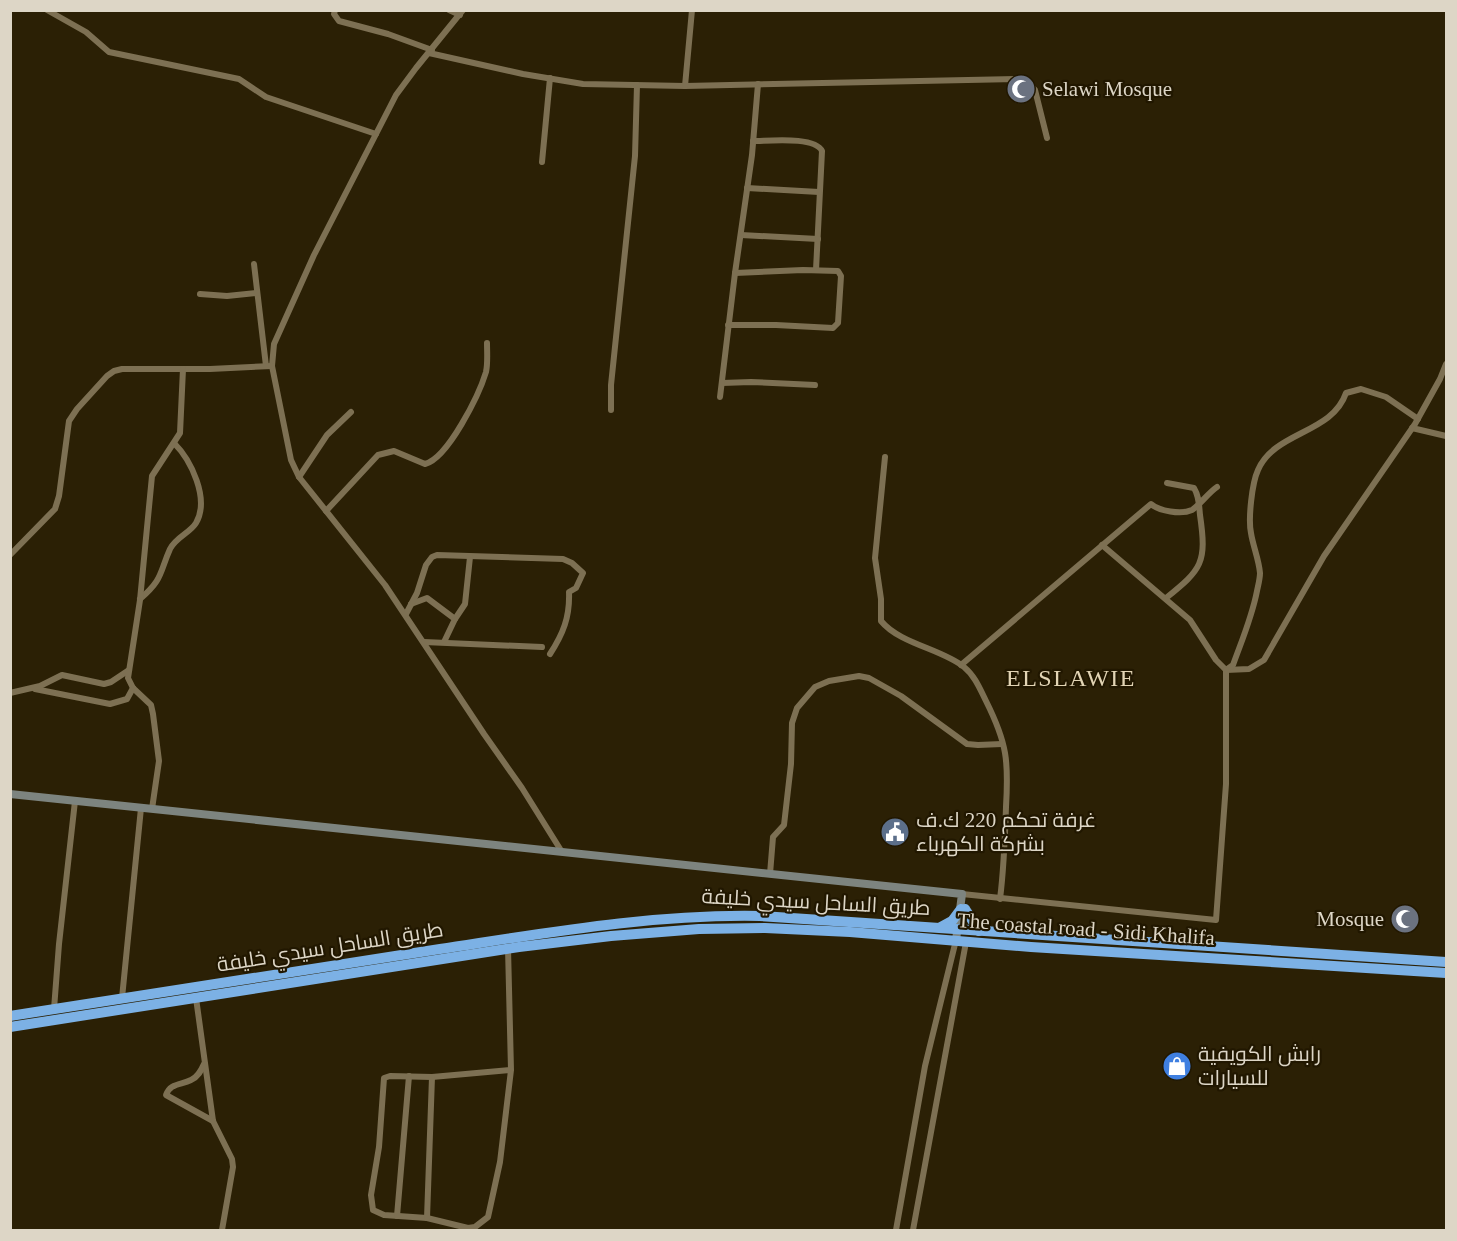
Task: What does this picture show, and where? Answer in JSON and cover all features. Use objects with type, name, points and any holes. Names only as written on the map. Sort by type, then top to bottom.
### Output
[{"type":"highway","points":[[941,927],[952,921],[963,903],[979,931]]},
{"type":"highway","name":"طريق الساحل سيدي خليفة","points":[[10,1016],[530,936],[657,919],[699,916],[760,916],[941,927],[962,935],[979,931],[1446,962]]},
{"type":"highway","name":"The coastal road - Sidi Khalifa","points":[[10,1027],[508,948],[611,936],[765,927],[962,935],[1446,973]]},
{"type":"street","points":[[47,10],[86,33],[109,52],[239,79],[266,97],[376,134]]},
{"type":"street","points":[[335,10],[334,14],[339,21],[388,34],[450,59],[583,84],[684,86],[1016,79],[1027,81],[1035,90],[1047,138]]},
{"type":"street","points":[[269,366],[274,345],[314,255],[396,95],[462,13],[449,10]]},
{"type":"street","points":[[684,86],[692,10]]},
{"type":"street","points":[[542,162],[550,78]]},
{"type":"street","points":[[720,397],[753,141],[758,84]]},
{"type":"street","points":[[611,410],[611,385],[635,156],[637,85]]},
{"type":"street","points":[[753,141],[813,143],[822,151],[816,270]]},
{"type":"street","points":[[747,188],[819,192]]},
{"type":"street","points":[[741,235],[818,239]]},
{"type":"street","points":[[255,264],[257,293],[269,366],[291,460],[299,477],[385,585],[483,734],[522,788],[562,852]]},
{"type":"street","points":[[728,325],[836,327],[838,324],[840,273],[816,270],[735,273]]},
{"type":"street","points":[[200,294],[227,296],[257,293]]},
{"type":"street","points":[[326,510],[378,455],[394,451],[424,464],[437,458],[467,415],[477,395],[486,369],[487,344]]},
{"type":"street","points":[[1226,670],[1249,669],[1264,660],[1324,556],[1418,419],[1446,364]]},
{"type":"street","points":[[10,555],[55,509],[60,496],[67,424],[77,409],[114,370],[269,366]]},
{"type":"street","points":[[152,809],[159,749],[151,705],[133,687],[128,678],[140,600],[152,476],[180,433],[183,369]]},
{"type":"street","points":[[722,383],[815,385]]},
{"type":"street","points":[[1226,670],[1233,665],[1253,613],[1260,573],[1250,530],[1252,501],[1258,470],[1270,453],[1280,444],[1320,423],[1343,401],[1346,393],[1361,389],[1386,397],[1418,419]]},
{"type":"street","points":[[299,477],[327,435],[351,412]]},
{"type":"street","points":[[1412,428],[1446,436]]},
{"type":"street","points":[[140,600],[160,578],[175,541],[196,525],[199,517],[197,481],[189,460],[174,443]]},
{"type":"street","points":[[885,457],[875,558],[881,598],[881,621],[921,647],[961,665],[974,677],[997,726],[1005,752],[1007,785],[1005,857],[1000,899]]},
{"type":"street","points":[[1166,598],[1191,578],[1199,567],[1204,538],[1198,494],[1194,488],[1167,483]]},
{"type":"street","points":[[961,665],[1151,504],[1157,509],[1184,512],[1193,509],[1217,487]]},
{"type":"street","points":[[10,794],[770,874],[963,903],[1000,899],[1216,920],[1226,784],[1226,670],[1216,660],[1190,620],[1102,544]]},
{"type":"street","points":[[406,615],[426,565],[432,557],[445,555],[563,559],[572,563],[583,573],[576,588],[569,592],[570,608],[566,625],[550,654]]},
{"type":"street","points":[[444,642],[465,604],[470,557]]},
{"type":"street","points":[[411,604],[427,598],[455,619]]},
{"type":"street","points":[[424,642],[542,647]]},
{"type":"street","points":[[10,693],[31,688],[62,675],[104,684],[129,670]]},
{"type":"street","points":[[770,874],[774,837],[784,825],[791,764],[792,723],[797,708],[815,687],[829,681],[859,676],[868,678],[901,696],[967,744],[1002,744]]},
{"type":"street","points":[[31,688],[110,704],[128,699],[133,687]]},
{"type":"street","points":[[54,1009],[75,801]]},
{"type":"street","points":[[122,998],[141,808]]},
{"type":"street","points":[[913,1230],[962,935],[963,903]]},
{"type":"street","points":[[896,1230],[925,1066],[962,935]]},
{"type":"street","points":[[508,948],[511,1070],[499,1169],[488,1217],[475,1227],[468,1228],[427,1218],[379,1214],[373,1210],[371,1195],[379,1147],[383,1080],[390,1076],[432,1077],[511,1070]]},
{"type":"street","points":[[195,998],[213,1121],[232,1158],[233,1167],[222,1230]]},
{"type":"street","points":[[204,1064],[192,1080],[171,1087],[166,1095],[213,1121]]},
{"type":"street","points":[[397,1216],[409,1076]]},
{"type":"street","points":[[427,1218],[432,1077]]},
{"type":"place","name":"Selawi Mosque","points":[[1021,89]]},
{"type":"place","name":"غرفة تحكم 220 ك.ف بشركة الكهرباء","points":[[895,832]]},
{"type":"place","name":"Mosque","points":[[1405,919]]},
{"type":"place","name":"رابش الكويفية للسيارات","points":[[1177,1066]]},
{"type":"district","name":"ELSLAWIE","points":[[1071,678]]}]
